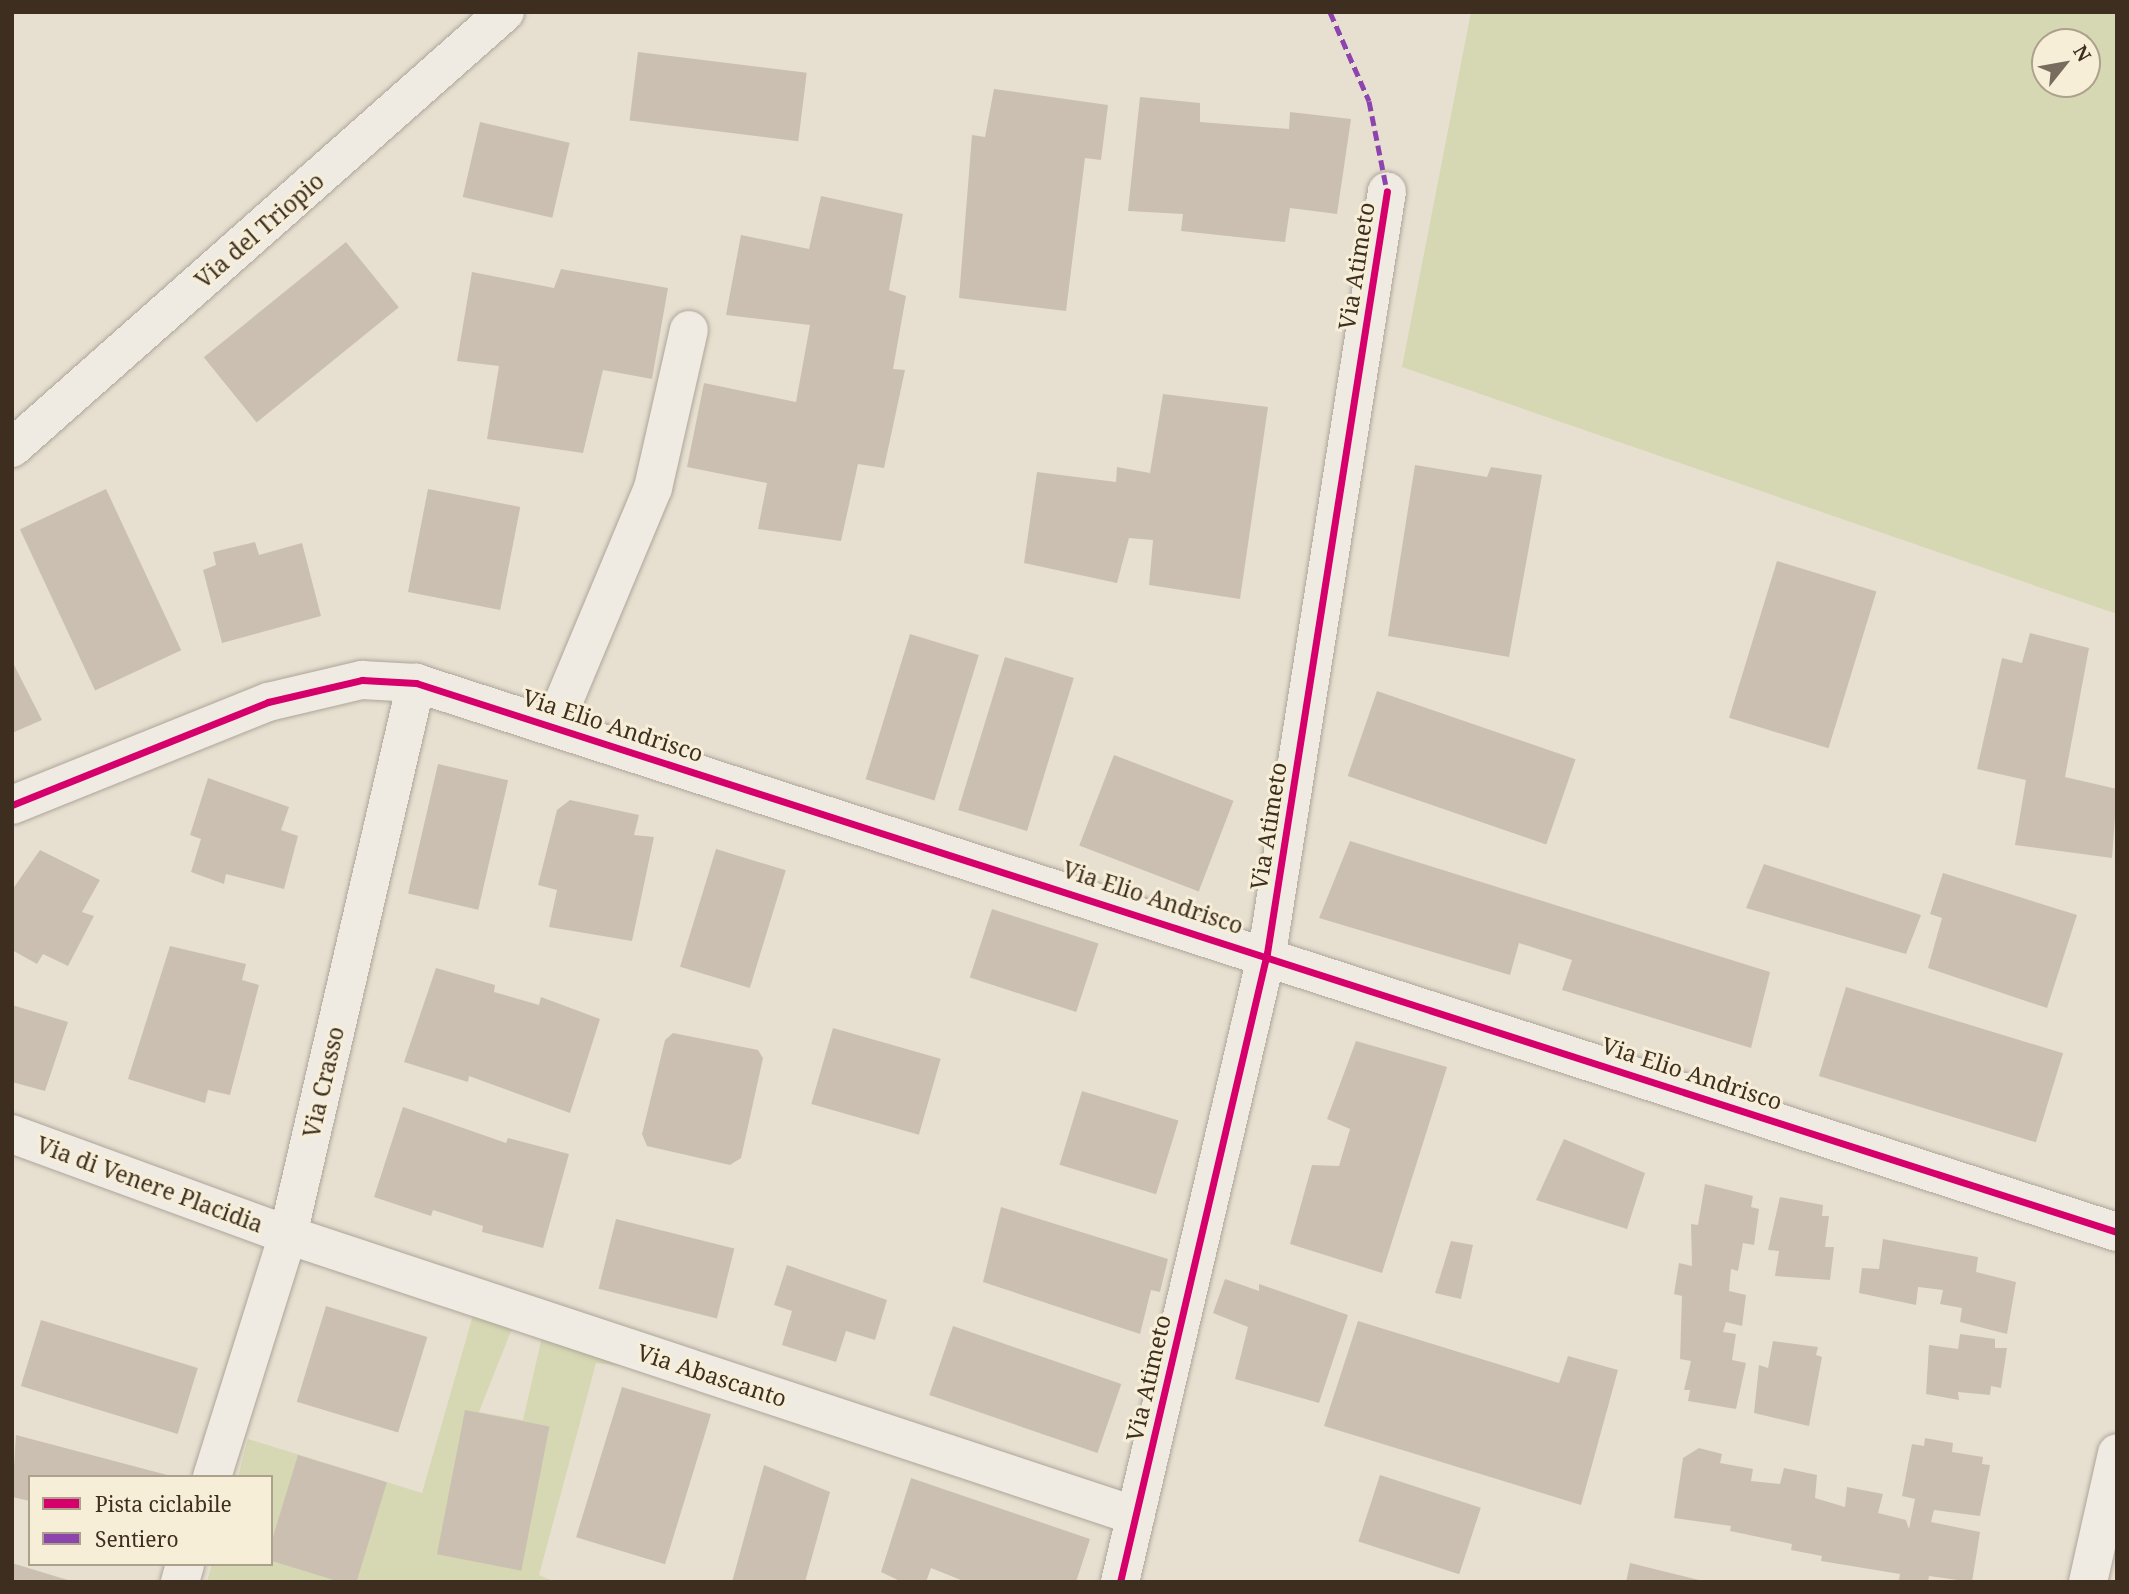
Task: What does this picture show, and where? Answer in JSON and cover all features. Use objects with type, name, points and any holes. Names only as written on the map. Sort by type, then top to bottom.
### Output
[{"type":"street","name":"Via del Triopio","points":[[12,449],[505,12]]},
{"type":"street","name":"Via Atimeto","points":[[1120,1582],[1267,953],[1387,191]]},
{"type":"street","points":[[553,727],[653,488],[689,330]]},
{"type":"street","points":[[12,805],[268,702],[362,680],[415,683]]},
{"type":"street","name":"Via Elio Andrisco","points":[[415,683],[1267,953],[2117,1233]]},
{"type":"street","name":"Via Crasso","points":[[213,1475],[288,1235],[415,683]]},
{"type":"street","name":"Via di Venere Placidia","points":[[12,1134],[288,1235]]},
{"type":"street","name":"Via Abascanto","points":[[288,1235],[1136,1516]]},
{"type":"street","points":[[2088,1582],[2117,1453]]},
{"type":"green space","points":[[1471,12],[2117,12],[2117,614],[1402,367]]},
{"type":"green space","points":[[473,1315],[513,1326],[479,1412],[523,1420],[542,1337],[621,1366],[596,1363],[539,1575],[555,1582],[207,1582],[211,1566],[273,1566],[273,1475],[239,1475],[248,1439],[422,1493]]},
{"type":"building","points":[[638,52],[807,73],[798,141],[630,120]]},
{"type":"building","points":[[994,89],[1108,105],[1101,160],[1085,158],[1066,311],[959,298],[972,135],[985,137]]},
{"type":"building","points":[[1140,97],[1200,103],[1200,122],[1289,129],[1290,112],[1351,119],[1337,214],[1290,208],[1285,242],[1181,231],[1183,214],[1128,211]]},
{"type":"building","points":[[480,122],[570,143],[552,218],[463,197]]},
{"type":"building","points":[[821,196],[903,214],[889,290],[906,296],[893,369],[905,370],[884,468],[858,464],[841,541],[758,529],[767,483],[687,467],[704,383],[796,402],[810,325],[726,315],[741,235],[809,249]]},
{"type":"building","points":[[346,242],[399,307],[257,422],[204,357]]},
{"type":"building","points":[[561,269],[668,288],[652,379],[603,370],[583,453],[487,439],[499,366],[457,361],[472,272],[554,288]]},
{"type":"building","points":[[1163,394],[1268,407],[1240,599],[1149,585],[1153,540],[1129,538],[1117,583],[1024,563],[1037,472],[1116,482],[1117,467],[1150,473]]},
{"type":"building","points":[[1415,465],[1487,477],[1491,467],[1542,475],[1509,657],[1388,636]]},
{"type":"building","points":[[106,489],[181,650],[95,690],[20,529]]},
{"type":"building","points":[[428,489],[520,507],[500,610],[408,592]]},
{"type":"building","points":[[255,542],[259,555],[302,543],[321,616],[222,643],[203,570],[216,565],[213,552]]},
{"type":"building","points":[[1777,561],[1876,591],[1829,748],[1729,718]]},
{"type":"building","points":[[2030,633],[2089,648],[2065,777],[2117,789],[2112,858],[2015,845],[2026,780],[1977,769],[2002,658],[2022,663]]},
{"type":"building","points":[[910,634],[979,655],[934,800],[866,779]]},
{"type":"building","points":[[1005,657],[1074,678],[1027,831],[958,810]]},
{"type":"building","points":[[12,661],[42,720],[12,733]]},
{"type":"building","points":[[1377,691],[1576,759],[1546,844],[1348,776]]},
{"type":"building","points":[[1114,755],[1233,801],[1199,891],[1079,846]]},
{"type":"building","points":[[438,764],[508,780],[478,910],[408,894]]},
{"type":"building","points":[[208,778],[289,807],[281,830],[298,836],[284,889],[226,874],[224,884],[191,872],[201,839],[190,835]]},
{"type":"building","points":[[570,800],[639,815],[634,835],[654,837],[632,941],[549,927],[557,890],[538,885],[557,810]]},
{"type":"building","points":[[1350,841],[1770,972],[1751,1048],[1562,990],[1572,960],[1519,943],[1510,975],[1319,918]]},
{"type":"building","points":[[716,849],[786,870],[750,988],[680,967]]},
{"type":"building","points":[[40,850],[100,880],[82,912],[94,916],[68,966],[43,954],[37,964],[12,950],[12,890]]},
{"type":"building","points":[[1764,864],[1921,915],[1906,954],[1746,908]]},
{"type":"building","points":[[1943,873],[2077,915],[2047,1008],[1928,968],[1942,918],[1930,914]]},
{"type":"building","points":[[992,909],[1099,944],[1076,1012],[970,977]]},
{"type":"building","points":[[170,946],[246,964],[242,980],[259,985],[230,1095],[208,1090],[205,1103],[128,1079]]},
{"type":"building","points":[[436,968],[495,985],[494,992],[539,1005],[541,997],[600,1019],[570,1113],[469,1076],[468,1082],[404,1062]]},
{"type":"building","points":[[1846,987],[2063,1053],[2036,1142],[1819,1076]]},
{"type":"building","points":[[12,1005],[68,1022],[45,1091],[12,1082]]},
{"type":"building","points":[[833,1028],[941,1059],[919,1135],[811,1104]]},
{"type":"building","points":[[673,1033],[758,1050],[763,1058],[741,1158],[730,1165],[647,1146],[642,1134],[665,1040]]},
{"type":"building","points":[[1356,1041],[1447,1067],[1382,1273],[1290,1244],[1312,1165],[1339,1166],[1350,1129],[1327,1119]]},
{"type":"building","points":[[1082,1091],[1179,1121],[1156,1194],[1059,1165]]},
{"type":"building","points":[[403,1107],[506,1143],[508,1138],[569,1154],[543,1248],[482,1232],[483,1226],[433,1210],[431,1216],[374,1197]]},
{"type":"building","points":[[1564,1139],[1645,1173],[1627,1229],[1536,1200]]},
{"type":"building","points":[[1705,1184],[1753,1196],[1751,1207],[1759,1209],[1754,1245],[1743,1243],[1738,1271],[1731,1269],[1729,1291],[1746,1295],[1742,1326],[1726,1322],[1723,1332],[1736,1334],[1732,1360],[1746,1363],[1736,1409],[1688,1401],[1690,1390],[1684,1390],[1691,1361],[1680,1359],[1682,1296],[1674,1294],[1679,1263],[1692,1266],[1691,1224],[1698,1225]]},
{"type":"building","points":[[1780,1197],[1823,1205],[1822,1216],[1829,1216],[1825,1247],[1834,1247],[1830,1280],[1775,1276],[1779,1251],[1768,1250]]},
{"type":"building","points":[[1001,1207],[1168,1259],[1160,1292],[1151,1290],[1140,1334],[983,1282]]},
{"type":"building","points":[[616,1219],[734,1249],[717,1318],[599,1289]]},
{"type":"building","points":[[1883,1239],[1978,1257],[1976,1272],[2016,1282],[2007,1334],[1960,1322],[1962,1308],[1940,1304],[1943,1290],[1918,1287],[1916,1305],[1859,1293],[1862,1268],[1879,1269]]},
{"type":"building","points":[[1451,1241],[1473,1245],[1461,1299],[1435,1293]]},
{"type":"building","points":[[787,1265],[887,1300],[875,1340],[846,1331],[836,1362],[782,1345],[792,1311],[774,1305]]},
{"type":"building","points":[[1225,1279],[1259,1291],[1259,1284],[1348,1315],[1319,1403],[1235,1379],[1248,1327],[1213,1313]]},
{"type":"building","points":[[326,1306],[427,1337],[398,1433],[297,1402]]},
{"type":"building","points":[[41,1320],[198,1368],[178,1434],[21,1386]]},
{"type":"building","points":[[1358,1321],[1559,1383],[1568,1356],[1618,1370],[1581,1505],[1324,1426]]},
{"type":"building","points":[[953,1326],[1121,1384],[1098,1453],[929,1395]]},
{"type":"building","points":[[1960,1334],[1995,1339],[1995,1348],[2007,1348],[2001,1388],[1991,1386],[1990,1395],[1958,1392],[1959,1400],[1926,1394],[1929,1345],[1958,1349]]},
{"type":"building","points":[[1773,1341],[1818,1347],[1816,1355],[1822,1357],[1809,1426],[1754,1413],[1759,1365],[1768,1368]]},
{"type":"building","points":[[622,1387],[711,1414],[665,1564],[576,1537]]},
{"type":"building","points":[[465,1410],[549,1426],[521,1571],[437,1554]]},
{"type":"building","points":[[16,1435],[167,1475],[28,1475],[28,1501],[12,1497]]},
{"type":"building","points":[[1925,1438],[1953,1443],[1952,1452],[1983,1457],[1982,1464],[1990,1465],[1980,1516],[1934,1510],[1931,1522],[1980,1532],[1972,1582],[1929,1576],[1928,1582],[1899,1580],[1900,1574],[1821,1561],[1822,1556],[1791,1550],[1792,1544],[1730,1531],[1731,1526],[1674,1518],[1683,1458],[1699,1448],[1722,1454],[1720,1463],[1753,1469],[1751,1481],[1780,1484],[1784,1468],[1817,1475],[1815,1498],[1845,1507],[1847,1487],[1883,1494],[1878,1513],[1906,1520],[1909,1529],[1915,1499],[1902,1496],[1912,1444],[1924,1446]]},
{"type":"building","points":[[298,1455],[387,1482],[356,1582],[341,1582],[273,1561],[273,1537]]},
{"type":"building","points":[[764,1465],[830,1492],[805,1582],[732,1582]]},
{"type":"building","points":[[1380,1475],[1481,1508],[1459,1574],[1358,1542]]},
{"type":"building","points":[[911,1478],[1090,1539],[1076,1582],[966,1582],[931,1568],[926,1582],[902,1582],[881,1572]]},
{"type":"building","points":[[12,1563],[71,1581],[71,1582],[12,1582]]},
{"type":"building","points":[[1630,1563],[1703,1581],[1703,1582],[1626,1582]]},
{"type":"marked path","points":[[1330,12],[1369,101],[1387,191]]},
{"type":"cycle path","points":[[1120,1582],[1267,953],[1387,191]]},
{"type":"cycle path","points":[[12,805],[268,702],[362,680],[416,683],[2117,1232]]}]
